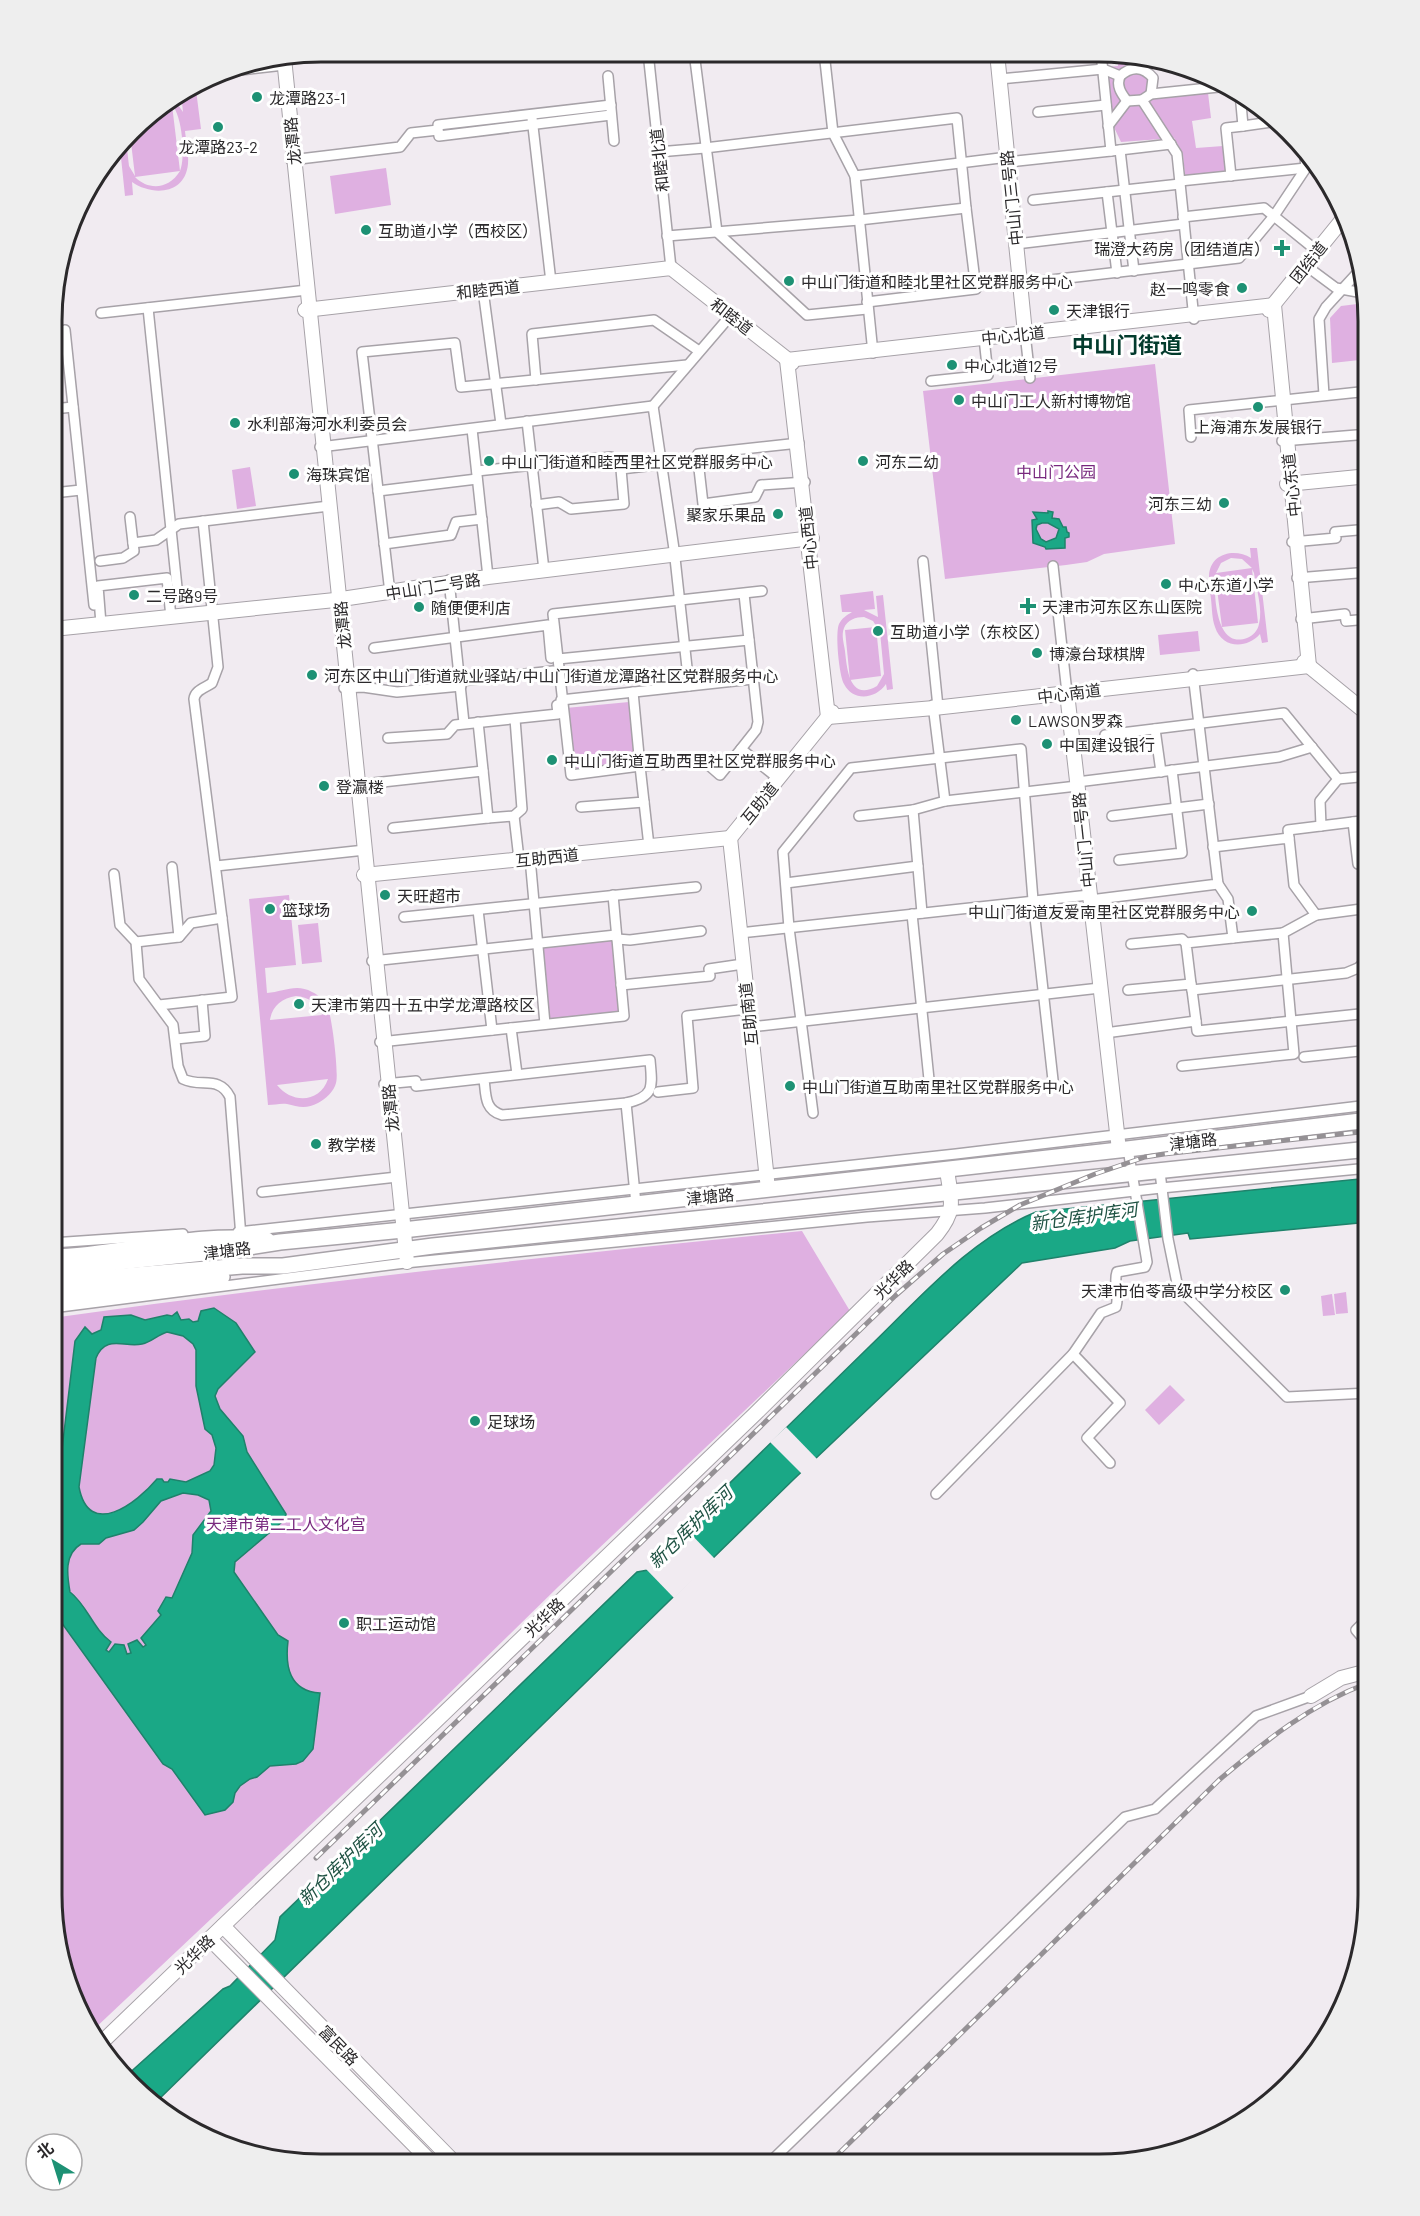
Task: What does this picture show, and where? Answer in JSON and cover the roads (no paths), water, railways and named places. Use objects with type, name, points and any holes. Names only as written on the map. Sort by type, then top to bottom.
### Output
[{"type":"main road","name":"津塘路","points":[[62,1268],[401,1230],[636,1196],[767,1182],[947,1170],[1358,1121]]},
{"type":"main road","name":"津塘路","points":[[62,1281],[242,1266],[283,1266],[404,1256],[950,1192],[1358,1150]]},
{"type":"main road","points":[[62,1256],[209,1236],[242,1234],[280,1242]]},
{"type":"main road","points":[[62,1296],[204,1279],[283,1266]]},
{"type":"street","name":"和睦北道","points":[[649,62],[670,268]]},
{"type":"street","points":[[658,152],[705,148],[957,118],[976,289],[807,315],[717,232],[705,148],[694,62]]},
{"type":"street","points":[[825,62],[833,133],[855,176],[873,351]]},
{"type":"street","name":"中山门三号路","points":[[998,62],[1030,378]]},
{"type":"street","points":[[1102,62],[1108,126],[1125,190],[1134,271]]},
{"type":"street","name":"龙潭路","points":[[282,65],[404,1256]]},
{"type":"street","points":[[1127,101],[1120,90],[1118,81],[1120,76],[1136,68],[1148,72],[1153,78],[1146,97],[1177,154],[1193,317]]},
{"type":"street","points":[[1000,79],[1103,69],[1120,76]]},
{"type":"street","points":[[608,76],[614,141]]},
{"type":"street","points":[[1108,126],[1127,101],[1214,88]]},
{"type":"street","points":[[1241,104],[1243,126]]},
{"type":"street","points":[[1038,112],[1106,105]]},
{"type":"street","points":[[292,160],[400,147],[411,133],[438,130],[439,136],[532,119],[611,110]]},
{"type":"street","points":[[532,119],[551,282]]},
{"type":"street","points":[[1231,176],[1226,128],[1267,123]]},
{"type":"street","points":[[855,176],[961,162],[1115,151],[1171,144]]},
{"type":"street","points":[[1042,281],[1239,258],[1274,216],[1306,168],[1306,164]]},
{"type":"street","points":[[1033,200],[1306,168]]},
{"type":"street","points":[[1107,192],[1117,273]]},
{"type":"street","points":[[667,236],[859,220],[966,208]]},
{"type":"street","points":[[1016,244],[1129,231],[1264,208],[1317,251]]},
{"type":"street","name":"团结道","points":[[1271,307],[1339,223]]},
{"type":"street","points":[[1305,265],[1330,285],[1357,292]]},
{"type":"street","name":"和睦西道","points":[[307,310],[670,268]]},
{"type":"street","name":"和睦道","points":[[670,268],[790,361]]},
{"type":"street","points":[[1324,394],[1319,319],[1326,307],[1355,276]]},
{"type":"street","points":[[101,313],[305,290]]},
{"type":"street","points":[[483,290],[501,424]]},
{"type":"street","name":"中心北道","points":[[790,361],[1271,307]]},
{"type":"street","name":"中心东道","points":[[1271,307],[1307,664]]},
{"type":"street","points":[[148,308],[178,597]]},
{"type":"street","points":[[321,447],[653,406],[731,315]]},
{"type":"street","points":[[536,380],[532,334],[654,320],[699,351]]},
{"type":"street","points":[[65,330],[94,605]]},
{"type":"street","points":[[931,381],[988,375],[984,340]]},
{"type":"street","points":[[389,591],[362,352],[456,343],[461,387],[687,365]]},
{"type":"street","name":"中心西道","points":[[790,361],[830,715]]},
{"type":"street","points":[[1191,436],[1189,410],[1358,392]]},
{"type":"street","points":[[653,406],[674,552],[689,686]]},
{"type":"street","points":[[62,409],[73,407]]},
{"type":"street","points":[[527,421],[544,568]]},
{"type":"street","points":[[472,429],[488,576]]},
{"type":"street","points":[[1285,441],[1358,435]]},
{"type":"street","points":[[799,443],[698,454],[703,504],[755,497],[761,485],[804,482]]},
{"type":"street","points":[[378,491],[531,466],[611,457],[621,469],[624,504],[570,509],[559,502],[536,505]]},
{"type":"street","points":[[621,469],[699,460]]},
{"type":"street","points":[[1289,486],[1358,479]]},
{"type":"street","points":[[62,492],[81,489]]},
{"type":"street","points":[[133,543],[156,540],[179,524],[327,506]]},
{"type":"street","points":[[100,561],[123,558],[134,551],[130,517]]},
{"type":"street","points":[[384,544],[451,535],[456,522],[482,519]]},
{"type":"street","points":[[159,1005],[232,997],[194,699],[195,695],[212,683],[217,674],[213,610],[203,521]]},
{"type":"street","points":[[1294,542],[1336,538],[1335,532],[1358,530]]},
{"type":"street","name":"中山门二号路","points":[[62,626],[389,591],[544,568],[810,536]]},
{"type":"street","points":[[923,561],[945,801]]},
{"type":"street","name":"中山门一号路","points":[[1053,566],[1116,1134],[1123,1150]]},
{"type":"street","points":[[1298,578],[1358,573]]},
{"type":"street","points":[[100,622],[98,586],[144,580],[167,578],[171,615]]},
{"type":"street","points":[[450,582],[464,723]]},
{"type":"street","points":[[744,594],[757,727],[720,775],[704,761],[571,775],[553,614],[762,591]]},
{"type":"street","points":[[1303,619],[1345,614],[1346,621],[1358,620]]},
{"type":"street","points":[[374,648],[548,626],[558,714],[464,723],[455,725],[447,734],[388,738]]},
{"type":"street","points":[[558,659],[749,640]]},
{"type":"street","points":[[1307,664],[1358,706]]},
{"type":"street","name":"中心南道","points":[[830,715],[1307,664]]},
{"type":"street","points":[[346,688],[363,687],[398,692],[553,671]]},
{"type":"street","points":[[1193,676],[1218,884],[1228,899],[1233,938]]},
{"type":"street","points":[[561,700],[753,679]]},
{"type":"street","points":[[633,692],[649,846]]},
{"type":"street","points":[[1105,735],[1284,713],[1338,780]]},
{"type":"street","name":"互助道","points":[[730,838],[830,715]]},
{"type":"street","points":[[393,828],[513,816],[521,812],[523,805],[515,719]]},
{"type":"street","points":[[478,722],[488,818]]},
{"type":"street","points":[[1155,729],[1161,772]]},
{"type":"street","points":[[859,816],[913,810],[945,801],[1025,793],[1172,770],[1279,757],[1312,747]]},
{"type":"street","points":[[741,749],[779,779]]},
{"type":"street","points":[[813,1113],[789,928],[783,852],[852,768],[1021,749],[1033,900],[1053,1080]]},
{"type":"street","points":[[1119,860],[1182,853],[1172,770]]},
{"type":"street","points":[[357,784],[483,771]]},
{"type":"street","points":[[1321,826],[1320,801],[1338,780],[1358,777]]},
{"type":"street","points":[[581,807],[644,802]]},
{"type":"street","points":[[1112,816],[1209,804]]},
{"type":"street","points":[[913,810],[918,866],[917,913],[921,1008],[930,1089]]},
{"type":"street","points":[[513,816],[534,904],[545,1024]]},
{"type":"street","points":[[1316,915],[1294,885],[1288,830],[1358,821]]},
{"type":"street","points":[[1353,822],[1358,864]]},
{"type":"street","name":"互助西道","points":[[366,875],[730,838]]},
{"type":"street","name":"互助南道","points":[[730,838],[767,1182]]},
{"type":"street","points":[[1213,847],[1289,838]]},
{"type":"street","points":[[216,866],[363,850]]},
{"type":"street","points":[[786,883],[918,866]]},
{"type":"street","points":[[172,867],[179,937]]},
{"type":"street","points":[[114,874],[120,925],[136,942],[139,979],[173,1025],[178,1066],[183,1079],[188,1082],[220,1084],[230,1097],[242,1234],[399,1214],[636,1196],[626,1103]]},
{"type":"street","points":[[740,933],[1033,900],[1090,897],[1218,884]]},
{"type":"street","points":[[404,917],[696,887]]},
{"type":"street","points":[[381,1042],[624,1016],[613,895]]},
{"type":"street","points":[[1186,943],[1283,933],[1316,915],[1358,909]]},
{"type":"street","points":[[478,910],[492,1030]]},
{"type":"street","points":[[136,942],[179,937],[191,923],[222,918]]},
{"type":"street","points":[[374,960],[482,950],[538,942],[617,937],[630,940],[701,931]]},
{"type":"street","points":[[1182,1066],[1294,1054],[1283,933]]},
{"type":"street","points":[[1131,944],[1182,939],[1186,943],[1197,1031],[1358,1014]]},
{"type":"street","points":[[621,985],[710,976],[710,969],[743,964]]},
{"type":"street","points":[[1128,990],[1287,980],[1346,974],[1358,968]]},
{"type":"street","points":[[750,1027],[1100,988]]},
{"type":"street","points":[[176,1039],[205,1036],[202,1000]]},
{"type":"street","points":[[658,1092],[693,1088],[687,1016],[747,1009]]},
{"type":"street","points":[[1105,1033],[1196,1020]]},
{"type":"street","points":[[511,1028],[518,1074]]},
{"type":"street","points":[[1304,1057],[1358,1051]]},
{"type":"street","points":[[386,1084],[416,1081],[416,1086],[484,1078],[518,1074],[650,1059],[652,1086],[640,1100],[626,1103],[502,1115],[493,1111],[487,1102],[484,1078]]},
{"type":"street","points":[[767,1182],[1116,1134],[1358,1106]]},
{"type":"street","points":[[936,1494],[1073,1354],[1101,1313],[1116,1307],[1119,1295],[1115,1277],[1117,1272],[1145,1267],[1147,1262],[1139,1203],[1123,1150]]},
{"type":"street","points":[[62,1307],[404,1256],[952,1210],[1358,1169]]},
{"type":"street","points":[[947,1170],[952,1210]]},
{"type":"street","points":[[1160,1172],[1168,1239],[1178,1288],[1287,1397],[1358,1394]]},
{"type":"street","points":[[262,1192],[396,1177]]},
{"type":"street","name":"光华路","points":[[105,2039],[889,1284],[937,1234],[947,1222],[952,1210]]},
{"type":"street","points":[[62,1243],[209,1236]]},
{"type":"street","points":[[1073,1354],[1120,1402],[1087,1438],[1110,1463]]},
{"type":"street","points":[[778,2154],[1125,1817],[1155,1809],[1256,1716],[1311,1696],[1341,1678],[1358,1674]]},
{"type":"street","name":"富民路","points":[[223,1926],[446,2154]]},
{"type":"street","name":"富民路","points":[[210,1939],[423,2154]]},
{"type":"water","points":[[1048,511],[1053,512],[1052,518],[1059,519],[1069,533],[1069,537],[1065,538],[1065,548],[1046,549],[1033,543],[1032,520],[1037,519],[1033,512],[1048,513]],"holes":[[[1048,523],[1059,529],[1056,538],[1046,542],[1041,539],[1036,529],[1037,525]]]},
{"type":"water","name":"新仓库护库河","points":[[1358,1179],[1358,1223],[1190,1239],[1188,1233],[1130,1241],[1115,1248],[1022,1263],[794,1479],[160,2098],[137,2079],[131,2072],[223,1989],[230,1986],[275,1940],[280,1917],[637,1572],[648,1570],[687,1531],[694,1518],[927,1290],[989,1238],[1036,1212]]},
{"type":"water","points":[[214,1308],[236,1323],[255,1352],[218,1389],[215,1396],[220,1409],[243,1436],[247,1452],[286,1517],[235,1562],[234,1572],[278,1635],[288,1641],[287,1659],[291,1676],[295,1682],[302,1688],[320,1693],[313,1749],[303,1761],[296,1764],[270,1766],[257,1777],[240,1786],[233,1802],[225,1810],[205,1815],[172,1769],[163,1764],[62,1623],[62,1449],[75,1341],[85,1327],[92,1334],[101,1330],[104,1317],[131,1315],[145,1320],[172,1316],[177,1312],[181,1320],[198,1321],[201,1311]],"holes":[[[167,1332],[183,1336],[193,1344],[196,1350],[196,1386],[205,1429],[212,1435],[216,1448],[214,1465],[210,1471],[186,1482],[170,1479],[164,1482],[162,1479],[157,1479],[138,1498],[114,1512],[103,1514],[93,1511],[84,1503],[79,1487],[96,1358],[100,1351],[110,1344],[142,1344]],[[183,1493],[198,1495],[209,1500],[211,1511],[193,1535],[192,1553],[172,1598],[166,1597],[158,1611],[161,1615],[141,1638],[146,1645],[143,1647],[137,1640],[128,1644],[131,1653],[127,1654],[124,1645],[115,1644],[109,1652],[106,1650],[111,1642],[99,1631],[81,1603],[70,1592],[68,1565],[72,1553],[81,1544],[99,1544],[106,1538],[134,1530],[161,1501]]]},
{"type":"railway","points":[[316,1858],[895,1296],[943,1254],[1020,1205],[1095,1174],[1145,1157],[1358,1132]]},
{"type":"railway","points":[[838,2154],[1219,1780],[1289,1725],[1327,1702],[1358,1687]]},
{"type":"place","name":"龙潭路23-1","points":[[257,97]]},
{"type":"place","name":"龙潭路23-2","points":[[218,127]]},
{"type":"place","name":"互助道小学（西校区）","points":[[366,230]]},
{"type":"place","name":"瑞澄大药房（团结道店）","points":[[1282,248]]},
{"type":"place","name":"中山门街道和睦北里社区党群服务中心","points":[[789,281]]},
{"type":"place","name":"赵一鸣零食","points":[[1242,288]]},
{"type":"place","name":"天津银行","points":[[1054,310]]},
{"type":"place","name":"中心北道12号","points":[[952,365]]},
{"type":"place","name":"中山门工人新村博物馆","points":[[959,400]]},
{"type":"place","name":"上海浦东发展银行","points":[[1258,407]]},
{"type":"place","name":"水利部海河水利委员会","points":[[235,423]]},
{"type":"place","name":"中山门街道和睦西里社区党群服务中心","points":[[489,461]]},
{"type":"place","name":"河东二幼","points":[[863,461]]},
{"type":"place","name":"海珠宾馆","points":[[294,474]]},
{"type":"place","name":"河东三幼","points":[[1224,503]]},
{"type":"place","name":"聚家乐果品","points":[[778,514]]},
{"type":"place","name":"中心东道小学","points":[[1166,584]]},
{"type":"place","name":"二号路9号","points":[[134,595]]},
{"type":"place","name":"天津市河东区东山医院","points":[[1028,606]]},
{"type":"place","name":"随便便利店","points":[[419,607]]},
{"type":"place","name":"互助道小学（东校区）","points":[[878,631]]},
{"type":"place","name":"博濠台球棋牌","points":[[1037,653]]},
{"type":"place","name":"河东区中山门街道就业驿站/中山门街道龙潭路社区党群服务中心","points":[[312,675]]},
{"type":"place","name":"LAWSON罗森","points":[[1016,720]]},
{"type":"place","name":"中国建设银行","points":[[1047,744]]},
{"type":"place","name":"中山门街道互助西里社区党群服务中心","points":[[552,760]]},
{"type":"place","name":"登瀛楼","points":[[324,786]]},
{"type":"place","name":"天旺超市","points":[[385,895]]},
{"type":"place","name":"篮球场","points":[[270,909]]},
{"type":"place","name":"中山门街道友爱南里社区党群服务中心","points":[[1252,911]]},
{"type":"place","name":"天津市第四十五中学龙潭路校区","points":[[299,1004]]},
{"type":"place","name":"中山门街道互助南里社区党群服务中心","points":[[790,1086]]},
{"type":"place","name":"教学楼","points":[[316,1144]]},
{"type":"place","name":"天津市伯苓高级中学分校区","points":[[1285,1290]]},
{"type":"place","name":"足球场","points":[[475,1421]]},
{"type":"place","name":"职工运动馆","points":[[344,1623]]},
{"type":"district","name":"中山门街道","points":[[1127,344]]},
{"type":"park label","name":"中山门公园","points":[[1056,471]]},
{"type":"park label","name":"天津市第二工人文化宫","points":[[286,1523]]}]
